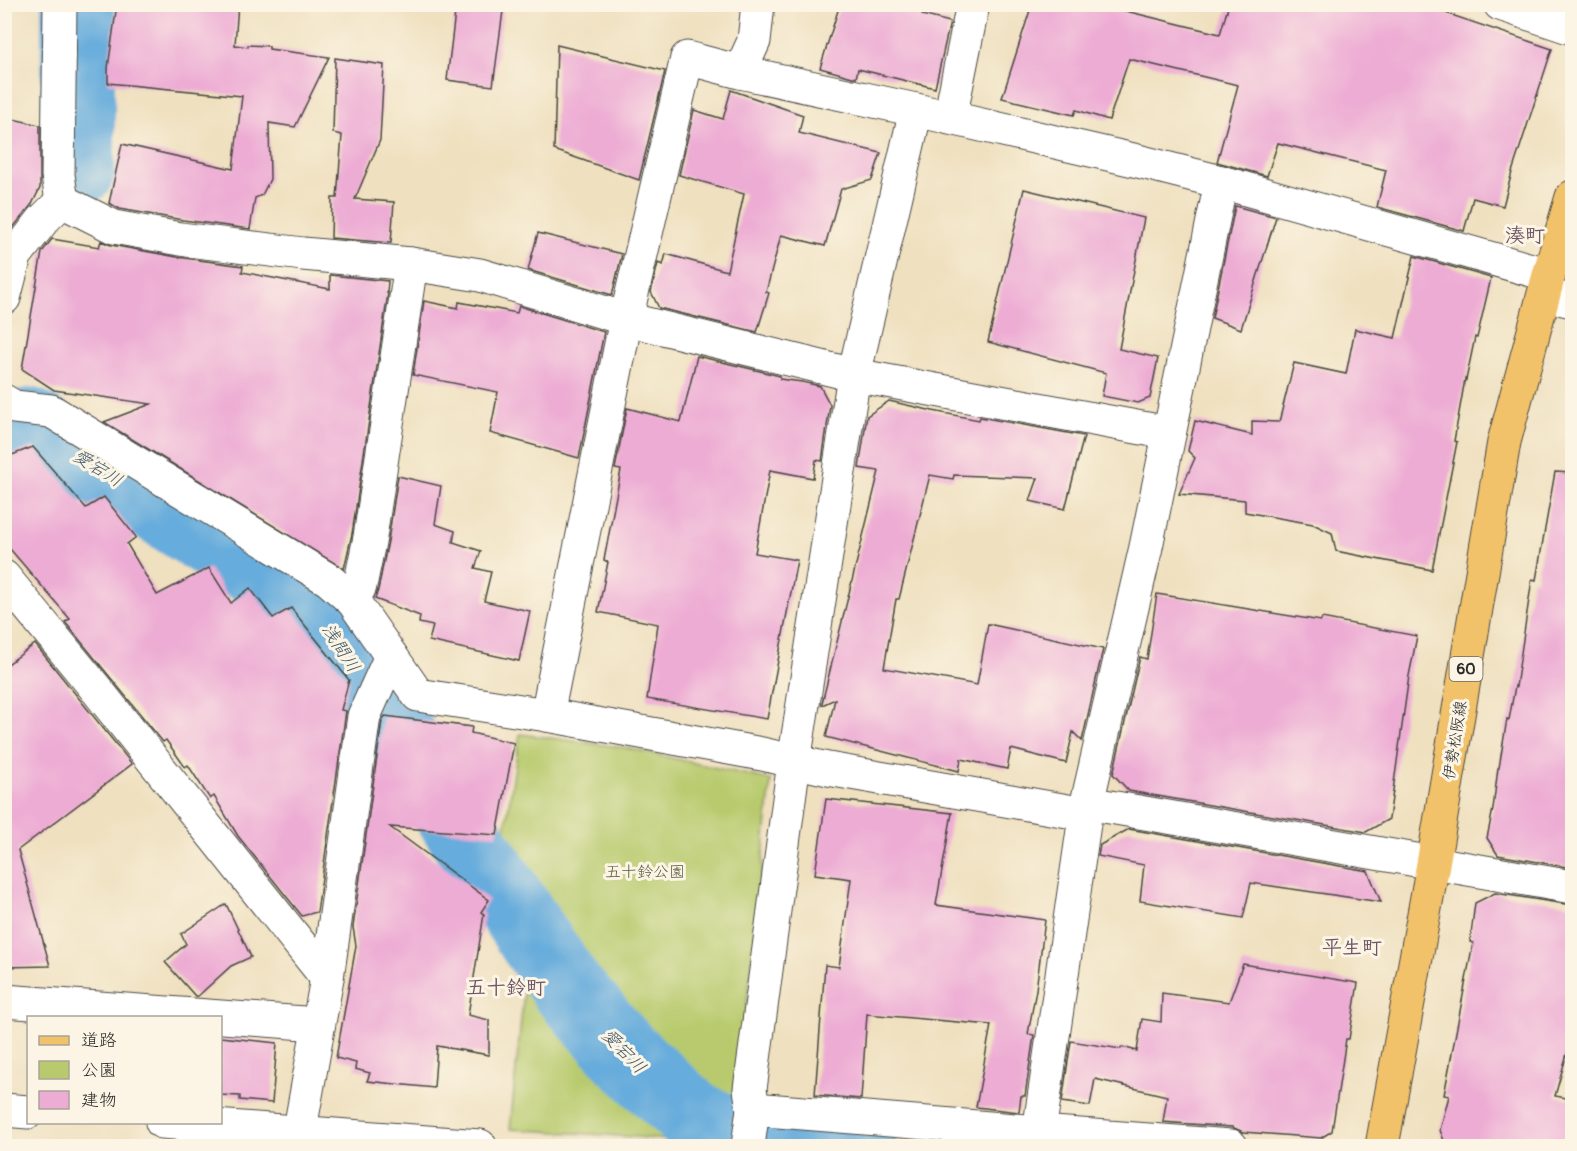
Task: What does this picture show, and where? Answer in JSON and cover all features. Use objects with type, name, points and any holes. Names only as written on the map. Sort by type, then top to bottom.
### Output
[{"type":"main road","name":"伊勢松阪線","points":[[1382,1146],[1433,864],[1504,442],[1555,290],[1572,197]]},
{"type":"street","points":[[60,4],[58,175],[62,201]]},
{"type":"street","points":[[740,72],[754,41],[759,4]]},
{"type":"street","points":[[950,118],[974,4]]},
{"type":"street","points":[[1500,4],[1572,28]]},
{"type":"street","points":[[547,715],[627,320],[687,58],[1221,182],[1555,290]]},
{"type":"street","points":[[748,1146],[753,1108],[750,1089],[794,762],[854,375],[916,110]]},
{"type":"street","points":[[1038,1138],[1086,809],[1143,559],[1221,182]]},
{"type":"street","points":[[4,298],[10,252],[62,201]]},
{"type":"street","points":[[62,201],[114,227],[180,239],[411,264],[480,275],[627,320],[854,375],[1169,433]]},
{"type":"street","points":[[353,601],[360,586],[370,537],[411,264]]},
{"type":"street","points":[[4,401],[14,407],[51,411],[329,580],[353,601],[418,695],[547,715],[762,754],[828,769],[1572,887]]},
{"type":"street","points":[[4,578],[97,690],[327,978]]},
{"type":"street","points":[[298,1140],[327,978],[364,716],[390,657]]},
{"type":"street","points":[[4,1001],[209,1016]]},
{"type":"street","points":[[222,1017],[318,1024]]},
{"type":"street","points":[[753,1108],[1038,1138],[1231,1146]]},
{"type":"street","points":[[4,1110],[27,1112]]},
{"type":"street","points":[[177,1124],[298,1140],[480,1146]]},
{"type":"green space","name":"五十鈴公園","points":[[520,734],[627,748],[771,780],[751,972],[726,1146],[636,1137],[510,1129],[533,902],[503,843]]},
{"type":"building","points":[[117,4],[238,4],[235,45],[269,46],[269,49],[329,57],[295,127],[269,123],[270,179],[262,195],[255,198],[250,229],[120,209],[109,203],[122,144],[233,169],[242,96],[108,83]]},
{"type":"building","points":[[456,4],[503,11],[493,86],[447,80]]},
{"type":"building","points":[[840,4],[925,4],[922,15],[950,22],[935,88],[858,69],[856,78],[820,68]]},
{"type":"building","points":[[1032,4],[1097,4],[1220,34],[1229,4],[1419,4],[1552,49],[1503,206],[1473,198],[1464,231],[1377,207],[1386,170],[1278,143],[1267,176],[1217,162],[1238,85],[1129,59],[1109,120],[1076,110],[1074,115],[1002,98]]},
{"type":"building","points":[[557,45],[665,71],[639,180],[554,150]]},
{"type":"building","points":[[335,58],[384,65],[380,140],[355,199],[394,202],[391,243],[331,238],[332,198],[337,198],[342,135],[333,133]]},
{"type":"building","points":[[731,90],[803,115],[799,133],[881,153],[872,180],[841,189],[825,246],[781,235],[766,292],[769,293],[757,332],[659,308],[651,292],[658,263],[663,265],[666,254],[727,271],[744,194],[679,175],[694,110],[723,119]]},
{"type":"building","points":[[4,117],[40,125],[40,188],[32,204],[4,239]]},
{"type":"building","points":[[1024,189],[1144,218],[1119,349],[1158,358],[1150,398],[1138,403],[1102,396],[1106,373],[988,342]]},
{"type":"building","points":[[1235,206],[1276,217],[1241,329],[1212,318]]},
{"type":"building","points":[[538,233],[622,254],[612,295],[528,270]]},
{"type":"building","points":[[52,239],[99,247],[101,241],[111,245],[177,257],[243,266],[242,272],[330,289],[330,275],[388,281],[352,534],[344,569],[104,422],[151,404],[54,390],[22,369],[42,252]]},
{"type":"building","points":[[1414,256],[1491,278],[1465,379],[1454,441],[1457,442],[1432,570],[1336,551],[1332,533],[1313,524],[1245,512],[1245,500],[1179,494],[1195,458],[1188,451],[1195,421],[1252,435],[1252,421],[1279,422],[1294,363],[1346,374],[1355,329],[1395,338]]},
{"type":"building","points":[[424,301],[458,308],[459,302],[517,313],[519,306],[604,332],[579,458],[490,433],[498,392],[413,375]]},
{"type":"building","points":[[697,356],[780,376],[780,379],[820,386],[830,405],[822,461],[816,460],[813,478],[770,470],[755,553],[797,560],[767,719],[647,699],[658,624],[598,612],[608,562],[604,560],[621,470],[615,469],[627,408],[681,422]]},
{"type":"building","points":[[889,401],[979,420],[980,417],[1084,436],[1065,509],[1030,501],[1038,478],[954,475],[953,479],[930,475],[899,599],[896,599],[884,668],[977,685],[988,624],[1103,649],[1082,741],[1073,732],[1066,763],[1011,749],[1007,769],[961,759],[959,771],[826,737],[835,699],[822,705],[822,703],[879,471],[859,468],[867,416]]},
{"type":"building","points":[[33,447],[86,508],[104,497],[136,537],[127,544],[157,595],[209,568],[231,603],[250,588],[273,618],[291,608],[349,680],[341,710],[346,711],[317,912],[302,916],[238,836],[214,796],[210,799],[188,765],[185,767],[166,740],[163,742],[65,622],[70,619],[4,542],[4,458]]},
{"type":"building","points":[[1555,472],[1572,473],[1572,868],[1498,855],[1487,838],[1507,719],[1509,720],[1516,687],[1532,579],[1536,580]]},
{"type":"building","points":[[398,476],[441,486],[435,524],[455,531],[453,542],[481,551],[475,568],[491,572],[484,601],[530,611],[519,661],[429,641],[433,626],[419,623],[420,616],[375,599],[388,541]]},
{"type":"building","points":[[1157,594],[1321,621],[1322,618],[1417,636],[1409,676],[1389,819],[1366,832],[1129,791],[1113,774],[1140,657],[1147,659]]},
{"type":"building","points":[[35,644],[132,764],[18,850],[50,966],[4,967],[4,667]]},
{"type":"building","points":[[385,716],[472,727],[471,733],[514,743],[497,835],[390,827],[489,900],[481,912],[484,914],[468,1015],[489,1020],[489,1055],[437,1046],[434,1088],[367,1081],[370,1073],[355,1069],[356,1063],[336,1058],[356,946],[353,927],[382,721]]},
{"type":"building","points":[[826,799],[952,813],[936,905],[1045,920],[1028,1034],[1034,1035],[1025,1096],[1021,1096],[1019,1112],[976,1107],[991,1025],[867,1014],[861,1099],[815,1095],[825,965],[839,967],[851,879],[815,874]]},
{"type":"building","points":[[1129,829],[1368,871],[1381,902],[1251,883],[1243,918],[1140,901],[1144,865],[1098,856],[1100,845]]},
{"type":"building","points":[[1495,893],[1572,905],[1572,1036],[1555,1096],[1572,1099],[1572,1146],[1446,1146],[1440,1130],[1449,1096],[1444,1095],[1473,943],[1470,942],[1475,903]]},
{"type":"building","points":[[226,904],[251,957],[231,966],[198,996],[195,996],[165,962],[186,944],[181,934]]},
{"type":"building","points":[[1243,964],[1358,983],[1349,1039],[1346,1039],[1332,1131],[1321,1138],[1243,1132],[1232,1127],[1163,1122],[1167,1096],[1095,1079],[1090,1106],[1062,1102],[1071,1041],[1137,1051],[1142,1019],[1161,1022],[1162,993],[1229,1002]]},
{"type":"building","points":[[222,1037],[277,1043],[272,1103],[240,1100],[240,1096],[222,1095]]},
{"type":"waterway","points":[[78,4],[78,170]]},
{"type":"waterway","name":"浅間川","points":[[30,425],[314,607],[566,987],[625,1054],[694,1118],[743,1138],[860,1146]]},
{"type":"district","name":"湊町","points":[[1525,235]]},
{"type":"district","name":"平生町","points":[[1352,947]]},
{"type":"district","name":"五十鈴町","points":[[506,987]]},
{"type":"water label","name":"愛宕川","points":[[98,468]]},
{"type":"water label","name":"愛宕川","points":[[624,1051]]}]
